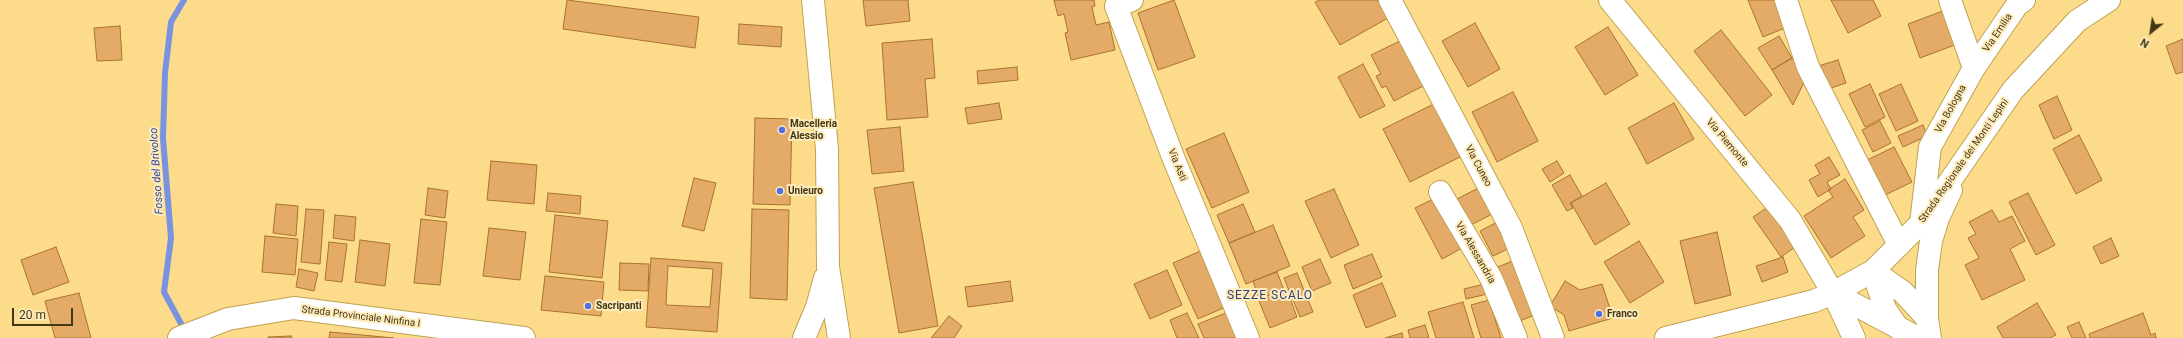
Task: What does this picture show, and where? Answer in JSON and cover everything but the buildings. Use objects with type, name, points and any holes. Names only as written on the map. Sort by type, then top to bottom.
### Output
[{"type":"street","points":[[813,0],[827,149],[828,267],[839,338]]},
{"type":"street","name":"Via Asti","points":[[1132,0],[1116,6],[1173,157],[1248,338]]},
{"type":"street","name":"Via Cuneo","points":[[1390,0],[1511,228],[1552,338]]},
{"type":"street","name":"Via Piemonte","points":[[1610,0],[1790,220],[1833,294],[1854,338]]},
{"type":"street","points":[[1786,0],[1808,67],[1899,245]]},
{"type":"street","points":[[1950,0],[1974,68]]},
{"type":"street","name":"Via Emilia","points":[[1974,68],[2017,6],[2024,0]]},
{"type":"street","name":"Strada Regionale dei Monti Lepini","points":[[1666,338],[1814,301],[1833,294],[1873,271],[1921,223],[2013,90],[2077,21],[2109,0]]},
{"type":"street","name":"Via Bologna","points":[[1921,223],[1930,147],[1974,68]]},
{"type":"street","points":[[1928,328],[1927,270],[1931,241],[1938,218],[1962,165]]},
{"type":"street","name":"Via Alessandria","points":[[1440,192],[1491,278],[1516,338]]},
{"type":"street","points":[[804,338],[817,307],[828,267]]},
{"type":"street","points":[[1873,271],[1885,309],[1898,329]]},
{"type":"street","points":[[1873,271],[1903,292],[1928,328]]},
{"type":"street","points":[[1833,294],[1898,329],[1918,338]]},
{"type":"street","name":"Strada Provinciale Ninfina I","points":[[179,338],[228,319],[294,308],[524,338]]},
{"type":"waterway","name":"Fosso del Brivolco","points":[[184,0],[171,22],[165,73],[163,138],[171,238],[164,292],[185,331]]},
{"type":"place","name":"Macelleria Alessio","points":[[782,130]]},
{"type":"place","name":"Unieuro","points":[[780,191]]},
{"type":"place","name":"Sacripanti","points":[[588,306]]},
{"type":"place","name":"Franco","points":[[1599,314]]},
{"type":"district","name":"SEZZE SCALO","points":[[1270,296]]}]
